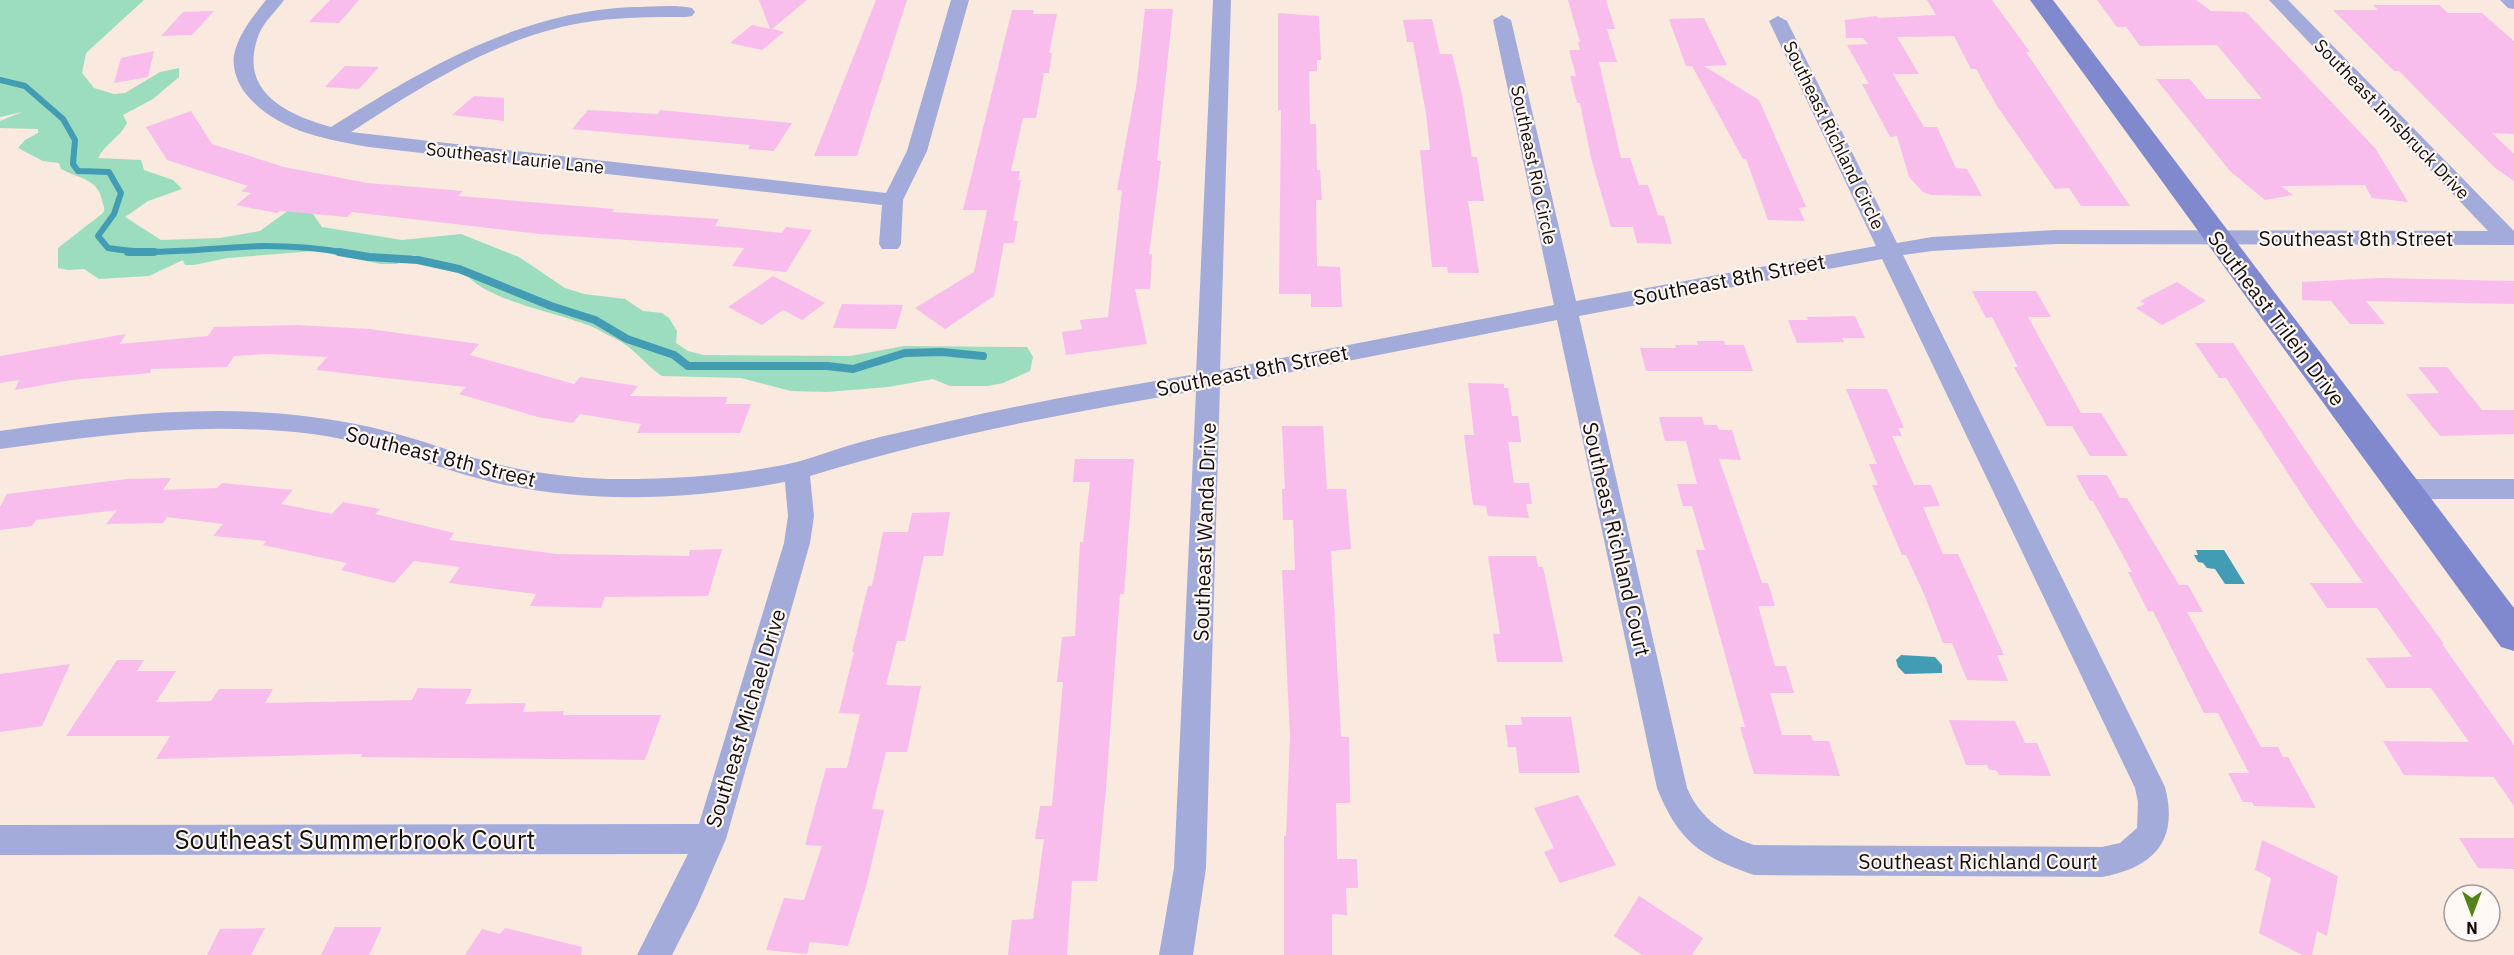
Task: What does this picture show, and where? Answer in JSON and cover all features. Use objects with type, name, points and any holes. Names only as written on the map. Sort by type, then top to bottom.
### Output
[{"type":"street","name":"Southeast Laurie Lane","points":[[275,0],[259,19],[249,38],[243,64],[246,79],[259,99],[281,116],[333,135],[893,200]]},
{"type":"street","points":[[890,244],[893,200],[917,151],[960,0]]},
{"type":"street","name":"Southeast Wanda Drive","points":[[1176,955],[1190,868],[1210,380],[1222,0]]},
{"type":"street","name":"Southeast Trilein Drive","points":[[2041,0],[2514,636]]},
{"type":"street","name":"Southeast Innsbruck Drive","points":[[2278,0],[2510,238]]},
{"type":"street","points":[[2509,0],[2514,4]]},
{"type":"street","points":[[333,135],[444,66],[491,43],[567,20],[623,13],[686,12]]},
{"type":"street","name":"Southeast Rio Circle","points":[[1502,20],[1566,310]]},
{"type":"street","name":"Southeast Richland Circle","points":[[1778,21],[1890,250]]},
{"type":"street","name":"Southeast 8th Street","points":[[0,440],[118,423],[186,419],[252,420],[314,425],[372,436],[504,475],[559,484],[618,489],[679,488],[797,471],[861,451],[964,424],[1210,380],[1566,310],[1890,250],[2013,238],[2510,238]]},
{"type":"street","name":"Southeast Richland Court","points":[[1566,310],[1672,788],[1686,818],[1708,841],[1754,860],[2117,860],[2141,847],[2154,828],[2155,802],[2150,787],[1890,250]]},
{"type":"street","name":"Southeast Michael Drive","points":[[654,955],[686,895],[710,839],[797,543],[801,516],[797,471]]},
{"type":"street","points":[[2404,489],[2514,489]]},
{"type":"street","name":"Southeast Summerbrook Court","points":[[0,840],[710,839]]},
{"type":"green space","points":[[0,0],[144,0],[86,53],[82,73],[94,88],[114,94],[125,93],[160,72],[179,68],[179,77],[153,99],[123,115],[127,123],[98,158],[141,160],[144,170],[173,180],[182,189],[148,201],[125,217],[161,240],[220,238],[260,231],[289,210],[308,207],[322,227],[402,240],[461,234],[519,257],[565,288],[584,294],[625,299],[643,311],[662,313],[669,318],[677,331],[676,343],[688,351],[704,355],[850,356],[904,346],[1027,347],[1033,357],[1030,371],[1003,383],[988,386],[950,386],[933,379],[888,387],[827,392],[791,391],[741,378],[662,376],[627,346],[599,330],[502,297],[469,278],[460,265],[413,255],[397,264],[381,264],[315,251],[227,258],[194,265],[185,265],[183,260],[149,276],[99,279],[84,269],[58,268],[58,248],[103,213],[104,206],[100,193],[92,183],[61,169],[59,163],[43,161],[18,148],[25,140],[38,133],[38,129],[0,128],[0,121],[22,112],[0,117]]},
{"type":"water","points":[[2196,550],[2224,550],[2245,584],[2225,584],[2215,569],[2207,568],[2203,563],[2198,562],[2194,555],[2198,555]]},
{"type":"water","points":[[1901,655],[1935,657],[1942,665],[1942,673],[1905,674],[1898,667],[1896,660]]},
{"type":"building","points":[[330,0],[359,0],[339,23],[309,22]]},
{"type":"building","points":[[759,0],[807,0],[772,29],[784,32],[762,50],[730,43],[752,25],[770,29]]},
{"type":"building","points":[[876,0],[907,0],[857,156],[814,156]]},
{"type":"building","points":[[1568,0],[1606,0],[1615,29],[1607,29],[1617,62],[1599,62],[1621,158],[1630,158],[1639,185],[1648,185],[1658,215],[1664,216],[1672,244],[1637,243],[1633,227],[1611,227],[1591,158],[1580,103],[1577,103],[1570,76],[1576,76],[1569,50],[1580,50],[1578,42],[1580,42]]},
{"type":"building","points":[[1927,0],[1992,0],[2030,52],[2026,52],[2130,206],[2081,206],[2069,188],[2055,189],[1997,106],[1976,69],[1971,69],[1954,36],[1897,37],[1919,74],[1893,74],[1924,127],[1937,127],[1956,168],[1967,169],[1982,196],[1931,195],[1923,192],[1909,177],[1897,136],[1890,137],[1862,84],[1869,84],[1847,45],[1868,44],[1863,38],[1846,38],[1845,20],[1876,16],[1878,18],[1936,15]]},
{"type":"building","points":[[2097,0],[2196,0],[2211,11],[2246,12],[2375,148],[2408,202],[2372,198],[2365,185],[2281,186],[2293,195],[2265,200],[2230,171],[2156,79],[2190,79],[2206,99],[2262,99],[2217,45],[2140,46],[2126,27],[2117,27]]},
{"type":"building","points":[[2373,5],[2439,5],[2448,13],[2482,13],[2514,41],[2514,134],[2492,133],[2514,154],[2514,181],[2495,168],[2399,71],[2394,71],[2333,10],[2378,10]]},
{"type":"building","points":[[1145,9],[1173,9],[1157,161],[1161,161],[1149,254],[1152,254],[1150,289],[1135,289],[1147,344],[1066,355],[1062,332],[1082,329],[1080,320],[1108,317],[1122,190],[1117,190],[1137,81]]},
{"type":"building","points":[[1012,10],[1034,10],[1033,14],[1057,14],[1049,53],[1052,53],[1049,73],[1044,73],[1036,118],[1023,118],[1011,171],[1020,171],[1018,180],[1021,180],[1013,221],[1018,221],[1014,243],[1004,243],[994,296],[945,329],[915,308],[974,272],[987,210],[963,210]]},
{"type":"building","points":[[214,11],[192,35],[161,36],[183,12]]},
{"type":"building","points":[[1278,13],[1319,16],[1321,60],[1317,60],[1317,71],[1309,71],[1310,124],[1316,124],[1317,170],[1320,170],[1322,200],[1316,200],[1317,266],[1340,267],[1342,307],[1311,307],[1311,294],[1279,294],[1281,110],[1278,110]]},
{"type":"building","points":[[1704,18],[1727,65],[1704,66],[1759,100],[1806,207],[1799,208],[1805,221],[1768,220],[1746,159],[1743,159],[1692,66],[1686,66],[1669,19]]},
{"type":"building","points":[[1432,19],[1440,54],[1452,54],[1462,95],[1472,157],[1477,157],[1484,201],[1468,201],[1479,273],[1448,273],[1447,267],[1432,267],[1420,150],[1430,150],[1426,113],[1413,42],[1407,42],[1403,20]]},
{"type":"building","points":[[154,51],[148,77],[114,83],[121,58]]},
{"type":"building","points":[[345,66],[379,67],[359,89],[325,87]]},
{"type":"building","points":[[474,96],[504,98],[504,121],[452,115]]},
{"type":"building","points":[[588,110],[658,114],[660,110],[792,123],[774,151],[748,149],[750,145],[572,129]]},
{"type":"building","points":[[191,111],[212,144],[284,167],[367,183],[463,191],[458,196],[614,209],[612,212],[719,219],[715,226],[782,233],[786,227],[812,230],[786,272],[732,266],[744,248],[540,234],[352,212],[347,217],[280,211],[277,213],[236,205],[251,193],[241,191],[248,186],[167,160],[146,127]]},
{"type":"building","points":[[773,276],[825,303],[802,320],[783,310],[762,325],[728,307]]},
{"type":"building","points":[[2380,278],[2514,281],[2514,304],[2366,301],[2385,324],[2350,324],[2331,301],[2302,300],[2302,282]]},
{"type":"building","points":[[2177,282],[2206,301],[2162,325],[2136,308],[2145,304],[2140,301]]},
{"type":"building","points":[[1972,291],[2036,291],[2051,317],[2028,317],[2081,413],[2101,413],[2128,456],[2090,456],[2072,426],[2047,426],[2014,367],[2018,367],[1992,317],[1986,318]]},
{"type":"building","points":[[842,304],[903,305],[896,329],[833,328]]},
{"type":"building","points":[[1855,316],[1865,338],[1842,338],[1844,342],[1797,343],[1788,320],[1808,320],[1807,317]]},
{"type":"building","points":[[297,325],[369,329],[479,344],[470,355],[574,384],[580,377],[638,386],[630,396],[728,397],[725,404],[751,404],[740,433],[637,433],[641,424],[580,414],[573,423],[538,417],[459,394],[466,387],[316,370],[327,357],[269,354],[234,356],[227,367],[151,369],[150,373],[71,380],[15,390],[19,380],[0,383],[0,356],[126,334],[120,344],[208,336],[214,327]]},
{"type":"building","points":[[1697,341],[1724,341],[1725,345],[1744,345],[1753,371],[1646,371],[1640,348],[1676,348],[1675,345],[1698,345]]},
{"type":"building","points":[[2195,343],[2233,343],[2354,522],[2444,644],[2442,644],[2514,745],[2514,806],[2494,777],[2404,775],[2383,741],[2469,742],[2431,688],[2387,688],[2366,658],[2412,657],[2377,608],[2327,608],[2310,583],[2363,583],[2309,506],[2226,378],[2219,378]]},
{"type":"building","points":[[2418,367],[2447,367],[2482,410],[2514,410],[2514,434],[2440,436],[2406,394],[2439,393]]},
{"type":"building","points":[[1468,383],[1504,384],[1504,388],[1508,388],[1512,416],[1518,416],[1521,442],[1508,442],[1514,483],[1529,483],[1532,504],[1526,504],[1529,518],[1488,516],[1486,506],[1473,505],[1464,435],[1474,435]]},
{"type":"building","points":[[1846,389],[1887,389],[1904,428],[1898,428],[1902,436],[1892,436],[1914,485],[1931,485],[1940,506],[1923,507],[1943,554],[1958,554],[2004,655],[1997,655],[2008,681],[1967,680],[1952,643],[1943,643],[1924,594],[1906,555],[1902,555],[1872,485],[1878,485],[1869,464],[1877,464]]},
{"type":"building","points":[[1659,417],[1702,417],[1704,425],[1717,425],[1719,430],[1732,430],[1741,460],[1719,459],[1762,583],[1768,583],[1775,606],[1758,606],[1775,666],[1786,666],[1794,693],[1770,693],[1782,735],[1811,735],[1813,741],[1829,741],[1840,776],[1754,774],[1740,727],[1745,727],[1696,550],[1705,550],[1692,506],[1683,506],[1677,484],[1697,484],[1686,441],[1665,441]]},
{"type":"building","points":[[1282,426],[1323,426],[1327,489],[1346,489],[1351,549],[1331,551],[1341,737],[1349,737],[1350,803],[1336,803],[1337,859],[1357,859],[1358,888],[1346,888],[1347,915],[1332,914],[1332,955],[1284,955],[1284,836],[1286,836],[1290,736],[1282,570],[1295,570],[1293,520],[1283,520],[1282,489],[1285,489]]},
{"type":"building","points":[[1075,459],[1134,459],[1124,594],[1120,594],[1097,881],[1072,881],[1067,955],[1008,955],[1012,920],[1033,919],[1044,839],[1035,839],[1040,806],[1052,806],[1063,682],[1057,682],[1062,637],[1075,636],[1080,542],[1083,542],[1090,482],[1073,482]]},
{"type":"building","points":[[2076,475],[2107,475],[2120,498],[2127,498],[2179,585],[2188,585],[2203,612],[2187,612],[2261,747],[2278,747],[2283,757],[2288,757],[2316,808],[2254,806],[2252,802],[2243,802],[2228,773],[2249,773],[2218,713],[2204,713],[2153,611],[2148,611],[2128,572],[2132,572]]},
{"type":"building","points":[[171,478],[163,490],[217,488],[222,483],[293,490],[281,504],[332,514],[343,502],[380,509],[375,514],[454,533],[449,540],[557,554],[689,556],[690,550],[722,549],[708,596],[605,597],[601,608],[530,606],[536,594],[449,583],[460,567],[414,561],[394,583],[341,570],[347,563],[263,545],[266,541],[213,536],[223,524],[167,517],[163,523],[106,524],[117,510],[36,520],[32,526],[0,530],[0,507],[7,494],[127,479]]},
{"type":"building","points":[[950,512],[943,556],[924,556],[905,641],[897,641],[886,685],[921,686],[907,752],[886,752],[872,809],[884,810],[867,883],[848,946],[810,942],[807,954],[766,950],[784,898],[804,900],[822,846],[805,845],[826,768],[847,768],[860,714],[839,713],[868,586],[872,586],[883,532],[908,532],[912,513]]},
{"type":"building","points":[[1488,556],[1536,556],[1538,567],[1543,567],[1563,662],[1497,662],[1493,634],[1500,634]]},
{"type":"building","points":[[117,660],[144,660],[137,671],[176,671],[156,702],[211,701],[219,689],[273,689],[265,703],[412,700],[418,688],[472,689],[465,704],[526,703],[523,712],[564,711],[563,715],[661,715],[645,760],[361,757],[362,754],[156,759],[170,736],[66,736]]},
{"type":"building","points":[[70,664],[42,726],[0,732],[0,674]]},
{"type":"building","points":[[1521,717],[1571,717],[1580,773],[1519,773],[1516,747],[1508,747],[1505,725],[1522,725]]},
{"type":"building","points":[[1949,720],[2015,721],[2025,743],[2037,743],[2051,776],[1999,775],[1996,770],[1989,770],[1987,765],[1966,765]]},
{"type":"building","points":[[1578,795],[1616,865],[1560,883],[1544,852],[1554,848],[1534,808]]},
{"type":"building","points":[[2459,838],[2514,838],[2514,869],[2478,868]]},
{"type":"building","points":[[2262,840],[2338,876],[2327,936],[2317,931],[2312,955],[2302,955],[2259,933],[2271,878],[2255,870]]},
{"type":"building","points":[[1639,896],[1703,938],[1692,955],[1642,955],[1614,936]]},
{"type":"building","points":[[335,927],[382,927],[369,955],[321,955]]},
{"type":"building","points":[[265,928],[251,955],[207,955],[220,929]]},
{"type":"building","points":[[505,928],[582,947],[581,955],[465,955],[482,929],[500,934]]},
{"type":"waterway","points":[[0,80],[25,86],[63,119],[75,140],[73,164],[78,171],[109,172],[121,193],[114,214],[98,236],[108,248],[147,252]]},
{"type":"waterway","points":[[147,252],[274,246],[347,253]]},
{"type":"waterway","points":[[128,252],[147,252]]},
{"type":"waterway","points":[[339,252],[369,257],[418,260],[459,269],[551,306],[595,320],[627,339],[674,355],[688,366],[827,366],[853,369],[905,353],[942,352],[983,356]]}]
